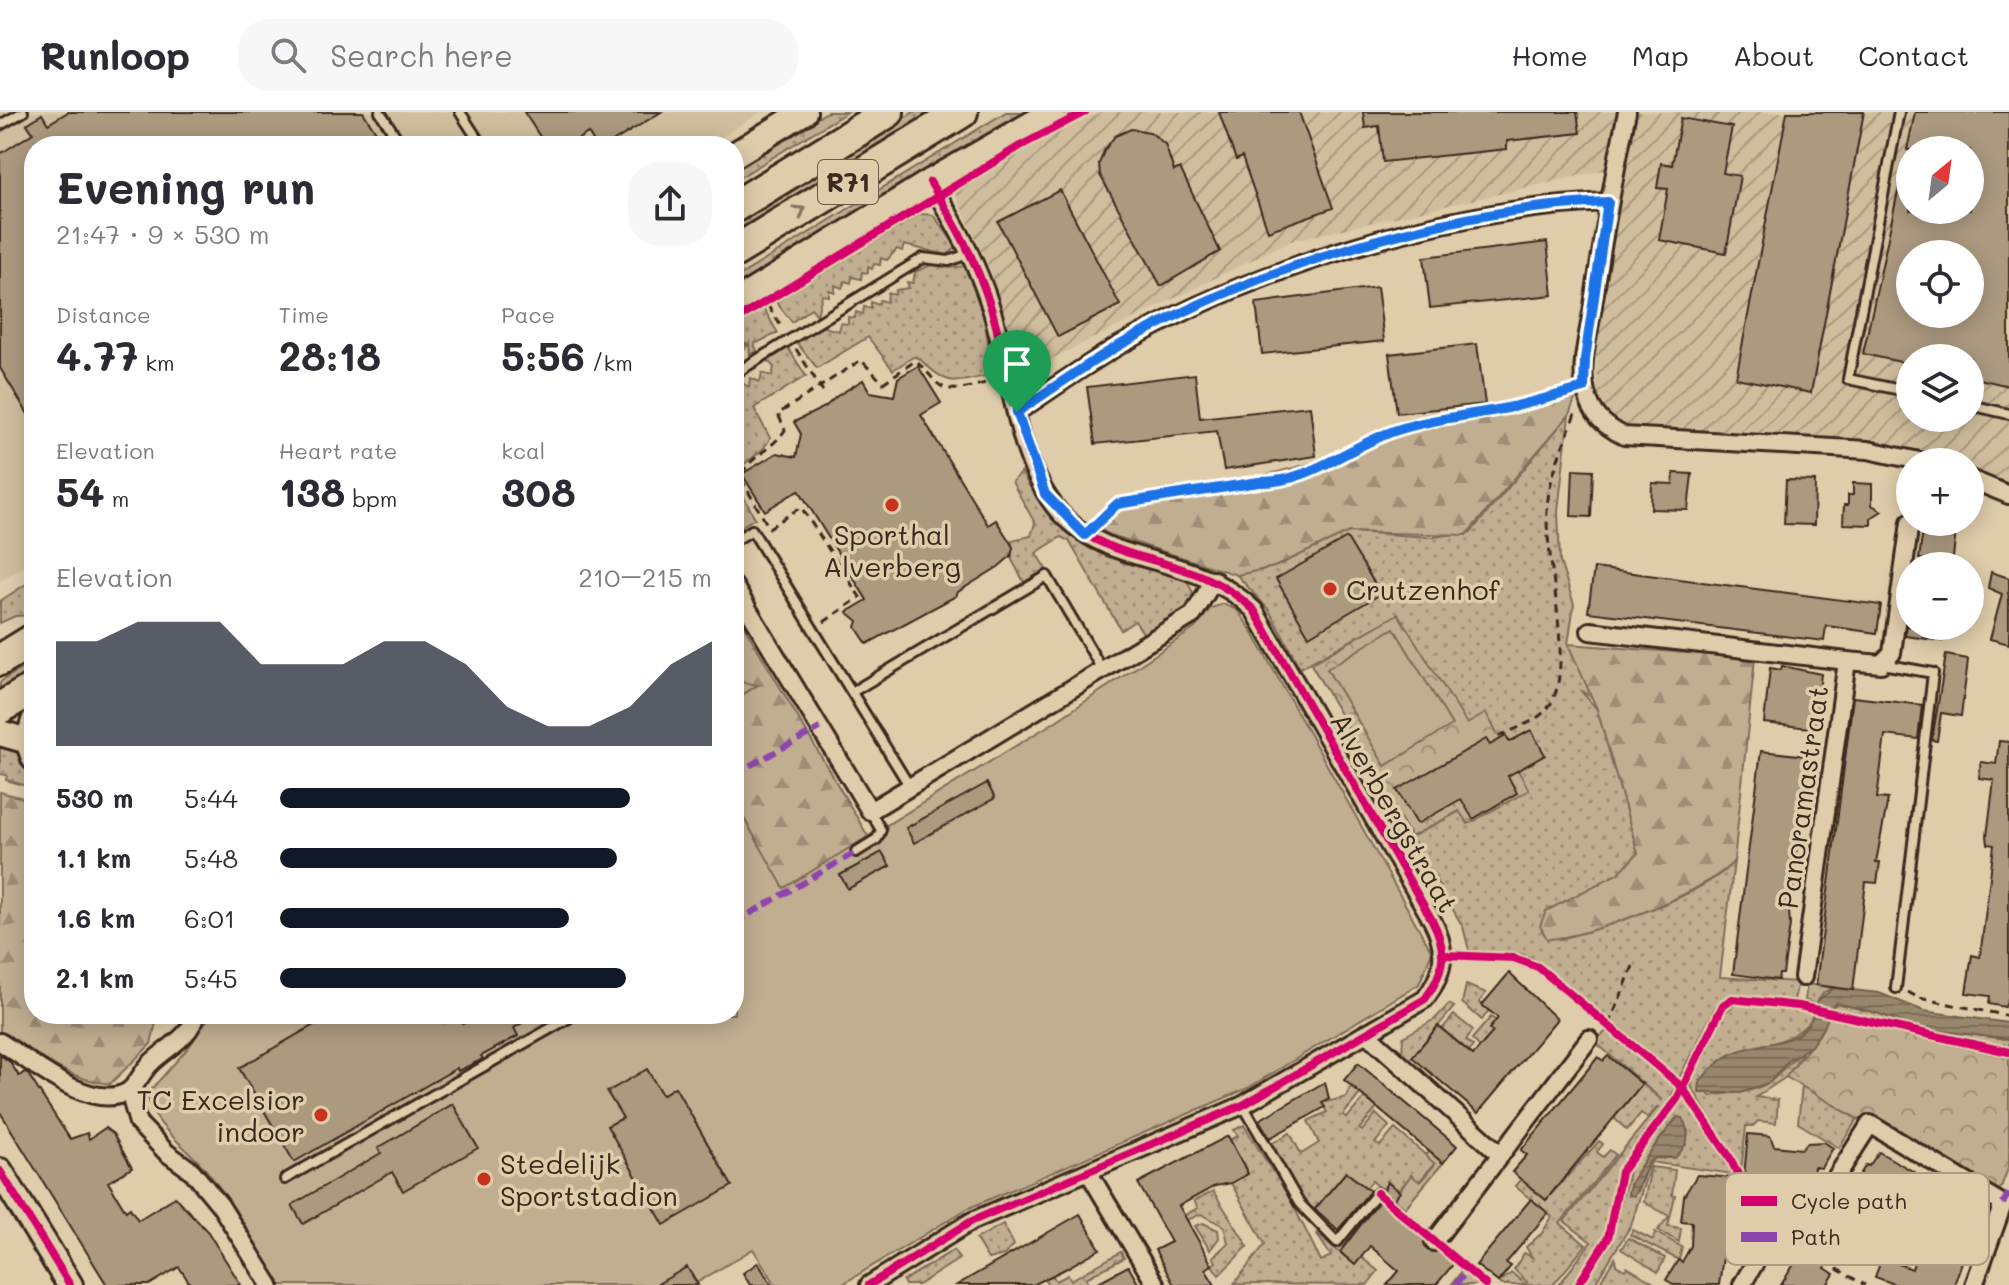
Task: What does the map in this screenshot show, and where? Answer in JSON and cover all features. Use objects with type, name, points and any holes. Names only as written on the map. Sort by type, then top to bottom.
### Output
[{"type":"highway","name":"R71","points":[[744,201],[888,112]]},
{"type":"highway","name":"R71","points":[[744,246],[962,112]]},
{"type":"highway","points":[[0,660],[24,645]]},
{"type":"highway","points":[[0,708],[24,694]]},
{"type":"street","points":[[744,149],[804,112]]},
{"type":"street","points":[[746,305],[930,182],[1053,112]]},
{"type":"street","points":[[1627,112],[1608,202],[1585,359],[1584,388],[1592,410],[1606,427],[1624,436],[1868,450],[1896,456]]},
{"type":"street","name":"Alverbergstraat","points":[[869,1285],[972,1221],[1243,1105],[1425,999],[1438,981],[1445,955],[1443,941],[1254,610],[1235,591],[1214,580],[1181,566],[1109,548],[1085,535],[1045,494],[1017,412],[992,312],[972,252],[930,182]]},
{"type":"street","points":[[1017,412],[1120,345],[1297,265],[1463,219],[1546,204],[1608,202]]},
{"type":"street","points":[[1984,485],[2009,495]]},
{"type":"street","points":[[1881,664],[1892,653],[1894,644],[1908,536]]},
{"type":"street","points":[[744,603],[870,811],[1193,615],[1214,580]]},
{"type":"street","points":[[1590,631],[1847,661]]},
{"type":"street","name":"Panoramastraat","points":[[1803,977],[1847,661],[1881,664]]},
{"type":"street","points":[[0,733],[24,738]]},
{"type":"street","points":[[0,1042],[62,1084],[105,1097],[129,1091],[151,1063],[174,1046],[189,1024]]},
{"type":"street","points":[[1366,1033],[1500,1154]]},
{"type":"street","points":[[1434,1242],[1589,1039]]},
{"type":"street","points":[[129,1091],[138,1123],[167,1153],[192,1171],[220,1205],[270,1285]]},
{"type":"street","points":[[1839,1173],[1870,1124],[1951,1173]]},
{"type":"street","points":[[0,1171],[70,1285]]},
{"type":"street","points":[[1089,1173],[1156,1285]]},
{"type":"street","points":[[1989,1196],[2003,1204],[1989,1243]]},
{"type":"street","points":[[1742,1285],[1753,1265]]},
{"type":"street","points":[[1974,1285],[1981,1265]]},
{"type":"lane","points":[[0,125],[23,112]]},
{"type":"lane","points":[[380,112],[396,136]]},
{"type":"lane","points":[[460,112],[476,136]]},
{"type":"lane","points":[[1896,389],[1848,379],[1899,112]]},
{"type":"lane","points":[[744,368],[923,258],[949,261],[972,252]]},
{"type":"lane","points":[[1984,408],[2009,414]]},
{"type":"lane","points":[[744,535],[752,530],[910,787]]},
{"type":"lane","points":[[852,692],[1047,576],[1103,671]]},
{"type":"lane","points":[[1881,664],[1933,673],[1896,986]]},
{"type":"lane","points":[[856,852],[877,839],[881,830],[870,811]]},
{"type":"lane","points":[[285,1179],[558,1024]]},
{"type":"lane","points":[[1243,1105],[1299,1203],[1337,1242],[1377,1193]]},
{"type":"path","points":[[746,305],[779,294]]},
{"type":"path","points":[[744,469],[776,444],[785,430],[778,414],[861,360],[883,383],[915,361],[939,385],[953,390],[1008,377]]},
{"type":"path","points":[[1085,535],[1117,504],[1259,482],[1280,483],[1312,472],[1349,450],[1395,431],[1457,415],[1503,409],[1584,388]]},
{"type":"path","points":[[1499,736],[1547,709],[1557,687],[1560,630],[1550,565],[1547,508],[1554,472],[1584,388]]},
{"type":"path","points":[[744,484],[769,528],[801,507],[860,597],[813,630]]},
{"type":"path","points":[[1609,1025],[1633,966]]},
{"type":"path","points":[[1896,986],[1919,998],[2009,1016]]},
{"type":"path","points":[[1589,1039],[1604,1021],[1619,1034]]},
{"type":"path","points":[[1829,1265],[1865,1285]]},
{"type":"shaded area","points":[[0,112],[761,112],[723,136],[24,136],[24,566],[0,581]]},
{"type":"shaded area","points":[[1101,112],[2009,112],[2009,485],[1984,475],[1984,448],[1907,448],[1854,439],[1623,429],[1603,411],[1597,394],[1596,352],[1622,166],[1290,241],[1019,375],[990,269],[954,192],[1042,140]]},
{"type":"shaded area","points":[[1834,988],[1879,993],[1924,1011],[2009,1023],[2009,1039],[1918,1028],[1837,1003],[1832,1006],[1825,1025],[1811,1046],[1788,1061],[1770,1082],[1741,1093],[1699,1093],[1700,1081],[1729,1055],[1786,1040],[1805,1028],[1817,1001]]},
{"type":"shaded area","points":[[1678,1117],[1682,1118],[1687,1129],[1683,1149],[1675,1158],[1656,1158],[1649,1162],[1634,1196],[1628,1195],[1640,1166]]},
{"type":"green space","points":[[827,112],[847,112],[744,175],[744,163]]},
{"type":"green space","points":[[914,112],[937,112],[744,234],[744,216]]},
{"type":"green space","points":[[1006,112],[1035,112],[744,286],[744,273]]},
{"type":"green space","points":[[920,214],[933,215],[957,247],[947,255],[904,245],[902,251],[897,249],[887,260],[881,258],[880,265],[874,264],[872,269],[868,267],[868,273],[862,272],[861,279],[852,277],[851,283],[845,281],[842,288],[835,285],[835,292],[829,290],[829,296],[822,295],[817,315],[811,308],[792,322],[776,302]]},
{"type":"green space","points":[[933,264],[950,268],[965,266],[983,314],[994,374],[953,381],[945,379],[919,358],[913,357],[893,370],[868,337],[817,368],[796,342],[820,326],[839,331],[841,323],[848,324],[848,317],[855,318],[856,312],[863,314],[864,307],[871,308],[871,302],[878,305],[880,300],[887,302],[888,293],[895,295],[896,290],[909,288],[907,282],[913,283],[915,272]]},
{"type":"green space","points":[[764,309],[778,333],[754,344],[757,351],[750,355],[749,343],[746,347],[744,344],[744,321]]},
{"type":"green space","points":[[788,348],[806,376],[754,408],[770,438],[763,449],[744,464],[744,384],[749,387],[750,378],[760,382],[762,373],[772,376],[774,367],[768,361]]},
{"type":"green space","points":[[1584,388],[1577,394],[1569,415],[1466,535],[1349,532],[1274,567],[1237,575],[1108,534],[1096,526],[1117,504],[1211,489],[1337,457],[1378,438]]},
{"type":"green space","points":[[1569,415],[1558,511],[1560,562],[1574,604],[1568,644],[1608,708],[1580,690],[1597,709],[1638,853],[1619,873],[1591,890],[1560,939],[1602,927],[1678,898],[1720,874],[1734,861],[1720,977],[1798,982],[1794,1000],[1731,995],[1716,1006],[1679,1078],[1540,962],[1522,954],[1469,950],[1463,927],[1411,837],[1460,811],[1469,823],[1528,790],[1486,714],[1467,725],[1398,615],[1300,668],[1269,610],[1237,575],[1274,567],[1349,532],[1431,537],[1471,532]]},
{"type":"green space","points":[[1021,472],[1055,521],[1089,548],[1131,565],[1187,580],[1193,593],[1188,608],[1145,636],[1135,621],[1121,630],[1069,541],[1061,537],[1036,553],[1046,569],[1024,582],[1012,560],[1012,540],[1031,536],[1035,523],[1012,482]]},
{"type":"green space","points":[[744,498],[755,518],[744,525]]},
{"type":"green space","points":[[24,585],[24,616],[0,623],[0,601]]},
{"type":"green space","points":[[1223,604],[1237,610],[1250,628],[1432,952],[1419,984],[1248,1088],[967,1209],[841,1285],[776,1285],[753,1249],[693,1285],[279,1285],[227,1198],[198,1161],[163,1126],[150,1106],[147,1094],[189,1047],[204,1024],[744,1024],[744,818],[784,888],[1053,723],[1195,628],[1211,608]]},
{"type":"green space","points":[[1398,614],[1467,724],[1486,713],[1529,790],[1468,824],[1459,811],[1411,837],[1311,664]]},
{"type":"green space","points":[[744,626],[869,838],[784,889],[744,819],[744,694],[758,685],[744,683]]},
{"type":"green space","points":[[1394,628],[1452,725],[1385,766],[1327,669]]},
{"type":"green space","points":[[1568,644],[1755,658],[1734,861],[1700,886],[1646,911],[1589,931],[1547,939],[1540,926],[1546,911],[1619,873],[1638,853],[1597,709]]},
{"type":"green space","points":[[24,667],[24,680],[0,694],[0,682]]},
{"type":"green space","points":[[744,682],[759,684],[744,694]]},
{"type":"green space","points":[[0,741],[24,758],[24,785],[6,780],[7,775],[0,774]]},
{"type":"green space","points":[[0,792],[24,798],[24,1024],[156,1024],[151,1044],[110,1084],[66,1071],[0,1031]]},
{"type":"green space","points":[[1807,984],[1834,988],[1824,992],[1816,1004],[1805,1000]]},
{"type":"green space","points":[[1466,985],[1486,993],[1479,1002],[1489,1010],[1482,1020],[1462,1003]]},
{"type":"green space","points":[[1837,1003],[1877,1013],[1915,1027],[1831,1008]]},
{"type":"green space","points":[[1449,1004],[1454,1007],[1409,1061],[1402,1054],[1403,1037],[1435,1019]]},
{"type":"green space","points":[[1736,1004],[1810,1012],[1814,1017],[1787,1038],[1729,1057],[1700,1081],[1710,1096],[1754,1089],[1773,1079],[1803,1053],[1786,1077],[1756,1097],[1778,1100],[1776,1123],[1758,1121],[1753,1126],[1746,1126],[1741,1172],[1690,1084],[1720,1016]]},
{"type":"green space","points":[[1454,1015],[1473,1030],[1466,1040],[1473,1046],[1469,1051],[1442,1029]]},
{"type":"green space","points":[[1491,1017],[1496,1021],[1489,1029],[1493,1032],[1480,1047],[1472,1039]]},
{"type":"green space","points":[[1828,1017],[2009,1058],[2009,1166],[1998,1195],[1989,1190],[1989,1173],[1961,1173],[1880,1124],[1865,1116],[1860,1120],[1786,1077],[1819,1035]]},
{"type":"green space","points":[[1922,1029],[2009,1039],[2009,1048]]},
{"type":"green space","points":[[1608,1030],[1671,1081],[1675,1088],[1666,1107],[1634,1145],[1619,1171],[1603,1238],[1573,1285],[1559,1285],[1591,1242],[1564,1221],[1659,1106],[1647,1118],[1641,1113],[1627,1130],[1614,1118],[1642,1084],[1663,1101],[1594,1041]]},
{"type":"green space","points":[[1351,1086],[1360,1094],[1343,1115],[1347,1118],[1365,1097],[1377,1108],[1359,1129],[1362,1131],[1376,1114],[1389,1126],[1375,1143],[1380,1146],[1395,1129],[1435,1163],[1419,1182],[1411,1176],[1398,1191],[1388,1182],[1382,1189],[1372,1181],[1366,1188],[1346,1172],[1314,1211],[1306,1204],[1271,1144],[1290,1133],[1301,1154],[1319,1143],[1308,1121],[1327,1112],[1322,1103],[1347,1097]]},
{"type":"green space","points":[[1802,1086],[1857,1119],[1839,1148],[1798,1123]]},
{"type":"green space","points":[[1687,1098],[1732,1173],[1651,1162],[1631,1225],[1594,1285],[1584,1285],[1609,1247],[1630,1168],[1680,1101]],"holes":[[[1675,1119],[1688,1131],[1686,1145],[1664,1159],[1656,1158],[1649,1162],[1637,1192],[1630,1184]]]},
{"type":"green space","points":[[1244,1125],[1272,1171],[1277,1173],[1321,1261],[1331,1256],[1316,1233],[1354,1264],[1361,1257],[1378,1271],[1367,1285],[1234,1284],[1265,1244],[1231,1183],[1248,1173],[1230,1140],[1238,1136],[1234,1130]]},
{"type":"green space","points":[[1599,1141],[1603,1144],[1597,1152],[1603,1157],[1610,1150],[1616,1155],[1560,1223],[1586,1245],[1553,1285],[1501,1285],[1498,1282],[1512,1273],[1525,1284],[1527,1282],[1514,1269],[1524,1253],[1532,1257],[1526,1247],[1542,1233],[1552,1217],[1515,1186],[1521,1179],[1546,1200]]},
{"type":"green space","points":[[1429,1151],[1443,1163],[1405,1208],[1394,1199],[1411,1175],[1420,1182],[1435,1164],[1425,1155]]},
{"type":"green space","points":[[1651,1167],[1675,1170],[1672,1195],[1675,1196],[1668,1226],[1681,1228],[1679,1242],[1658,1230],[1669,1216],[1644,1202]]},
{"type":"green space","points":[[1213,1191],[1248,1246],[1219,1275],[1212,1265],[1216,1262],[1213,1257],[1228,1243],[1224,1226],[1201,1214],[1176,1225],[1174,1221],[1198,1208],[1194,1201]]},
{"type":"green space","points":[[1203,1223],[1218,1230],[1219,1238],[1210,1250],[1195,1226]]},
{"type":"green space","points":[[1003,1224],[1014,1245],[1004,1255],[988,1259],[976,1239]]},
{"type":"green space","points":[[1633,1230],[1653,1240],[1655,1232],[1682,1247],[1679,1260],[1630,1235]]},
{"type":"green space","points":[[1628,1238],[1665,1258],[1658,1272],[1621,1249]]},
{"type":"green space","points":[[954,1250],[959,1259],[918,1285],[905,1285],[903,1281]]},
{"type":"green space","points":[[1121,1252],[1124,1258],[1086,1278],[1090,1285],[1048,1285],[1044,1277],[1052,1275],[1056,1281],[1068,1275],[1071,1280]]},
{"type":"green space","points":[[1615,1258],[1616,1265],[1625,1270],[1627,1267],[1657,1285],[1598,1285]]},
{"type":"green space","points":[[1464,1268],[1484,1285],[1451,1285]]},
{"type":"building","points":[[68,112],[363,112],[379,136],[28,136],[33,133],[27,124],[42,114],[48,124]]},
{"type":"building","points":[[524,112],[661,112],[622,136],[590,136],[588,133],[583,136],[540,136]]},
{"type":"building","points":[[1219,112],[1299,112],[1333,208],[1268,231],[1242,157],[1236,160]]},
{"type":"building","points":[[1363,112],[1577,112],[1580,133],[1507,141],[1507,149],[1383,162],[1379,126],[1365,128]]},
{"type":"building","points":[[1787,112],[1864,112],[1811,393],[1736,378]]},
{"type":"building","points":[[1915,112],[2009,112],[2009,386],[1984,380],[1984,344],[1896,344],[1896,361],[1863,354],[1896,201],[1896,224],[1984,224],[1984,136],[1910,136]]},
{"type":"building","points":[[1681,118],[1732,127],[1723,173],[1740,176],[1726,253],[1659,240],[1668,189],[1657,188],[1661,163],[1672,165]]},
{"type":"building","points":[[1131,129],[1150,132],[1165,144],[1174,171],[1180,168],[1220,251],[1161,286],[1100,175],[1099,164],[1104,151],[1115,136]]},
{"type":"building","points":[[24,139],[24,408],[0,368],[0,154]]},
{"type":"building","points":[[1060,190],[1120,305],[1058,337],[998,222]]},
{"type":"building","points":[[1547,242],[1553,295],[1430,308],[1424,257]]},
{"type":"building","points":[[1377,287],[1384,341],[1262,354],[1256,303]]},
{"type":"building","points":[[1477,344],[1485,404],[1397,413],[1389,354]]},
{"type":"building","name":"Sporthal Alverberg","points":[[918,366],[941,403],[921,415],[988,525],[996,520],[1013,547],[1011,556],[956,596],[867,644],[856,627],[858,621],[847,612],[867,600],[799,490],[765,511],[744,473],[777,453],[796,457],[801,434],[794,422],[825,407],[863,380],[870,392],[894,396],[898,378]]},
{"type":"building","points":[[1195,374],[1200,418],[1310,406],[1316,456],[1224,470],[1217,431],[1095,444],[1087,387]]},
{"type":"building","points":[[1573,469],[1593,470],[1591,517],[1571,516]]},
{"type":"building","points":[[1674,473],[1692,474],[1688,510],[1651,509],[1652,483],[1673,484]]},
{"type":"building","points":[[1786,480],[1815,481],[1814,525],[1784,524]]},
{"type":"building","points":[[1853,483],[1872,484],[1872,505],[1882,511],[1871,518],[1871,525],[1843,524],[1844,505],[1848,505],[1848,495],[1853,495]]},
{"type":"building","points":[[1922,536],[1955,536],[1954,552],[1920,552]]},
{"type":"building","name":"Crutzenhof","points":[[1347,538],[1381,594],[1309,636],[1276,579]]},
{"type":"building","points":[[1594,568],[1881,605],[1877,633],[1826,626],[1824,641],[1588,612]]},
{"type":"building","points":[[1991,572],[2009,578],[2009,644],[1990,639],[2002,594],[1988,588]]},
{"type":"building","points":[[1946,655],[1968,659],[1967,669],[1961,716],[1941,713],[1937,741],[1932,740]]},
{"type":"building","points":[[1782,666],[1821,674],[1815,723],[1811,722],[1810,728],[1764,723],[1770,668],[1781,670]]},
{"type":"building","points":[[1853,697],[1922,705],[1918,739],[1885,735],[1877,798],[1888,799],[1876,862],[1880,862],[1877,883],[1866,882],[1853,990],[1816,985]]},
{"type":"building","points":[[1531,730],[1545,755],[1508,776],[1517,793],[1473,819],[1461,799],[1417,824],[1397,790],[1486,739],[1490,745],[1506,736],[1509,742]]},
{"type":"building","points":[[1999,741],[2009,742],[2009,996],[2005,1007],[1989,1004],[1990,996],[1966,993],[1972,955],[1980,957],[1994,845],[1988,844],[1987,836],[1994,780],[1979,778],[1981,762],[1996,764]]},
{"type":"building","points":[[1761,751],[1807,756],[1806,763],[1810,763],[1804,813],[1799,812],[1793,897],[1788,896],[1790,925],[1783,974],[1779,974],[1778,980],[1733,974]]},
{"type":"building","points":[[987,783],[995,798],[914,843],[906,828]]},
{"type":"building","points":[[882,852],[890,866],[848,889],[840,875]]},
{"type":"building","points":[[1509,973],[1557,1019],[1478,1113],[1412,1057],[1438,1026],[1473,1055],[1493,1032],[1489,1029],[1498,1018],[1482,1005]]},
{"type":"building","name":"TC Excelsior indoor","points":[[316,1024],[521,1024],[514,1028],[518,1036],[481,1056],[483,1059],[458,1071],[457,1068],[294,1162],[239,1068]]},
{"type":"building","points":[[0,1055],[10,1062],[19,1076],[25,1072],[28,1074],[70,1139],[87,1133],[89,1139],[105,1128],[113,1134],[132,1168],[108,1182],[126,1211],[130,1208],[138,1220],[175,1197],[208,1232],[241,1285],[191,1285],[179,1267],[149,1285],[107,1285],[0,1112]]},
{"type":"building","points":[[1608,1056],[1642,1084],[1546,1200],[1512,1172],[1527,1155],[1521,1150],[1598,1057],[1603,1061]]},
{"type":"building","points":[[1358,1063],[1457,1146],[1443,1163],[1344,1080]]},
{"type":"building","points":[[647,1069],[662,1095],[675,1087],[732,1186],[664,1225],[607,1126],[623,1118],[607,1092]]},
{"type":"building","points":[[1325,1082],[1329,1099],[1322,1103],[1325,1107],[1270,1138],[1259,1120]]},
{"type":"building","points":[[453,1104],[478,1148],[403,1191],[392,1172],[303,1224],[292,1205],[381,1153],[378,1148]]},
{"type":"building","points":[[1748,1134],[1770,1136],[1774,1146],[1802,1149],[1807,1143],[1824,1142],[1833,1148],[1821,1168],[1814,1167],[1813,1173],[1744,1173]]},
{"type":"building","points":[[1228,1136],[1248,1174],[1231,1183],[1215,1186],[1179,1206],[1212,1265],[1205,1269],[1215,1285],[1174,1285],[1155,1250],[1171,1242],[1138,1183]]},
{"type":"building","points":[[1879,1152],[1916,1173],[1861,1173],[1866,1165],[1869,1166]]},
{"type":"building","points":[[1346,1172],[1370,1191],[1338,1230],[1315,1209]]},
{"type":"building","points":[[1697,1175],[1725,1177],[1725,1242],[1719,1285],[1675,1285],[1666,1280],[1691,1246],[1692,1222],[1681,1221],[1684,1196]]},
{"type":"building","points":[[1387,1182],[1400,1192],[1388,1207],[1424,1237],[1427,1250],[1441,1250],[1455,1262],[1436,1285],[1387,1285],[1399,1271],[1370,1246],[1355,1265],[1340,1252],[1382,1197]]},
{"type":"building","points":[[1531,1199],[1548,1213],[1506,1263],[1511,1266],[1498,1282],[1476,1265]]},
{"type":"building","points":[[1080,1214],[1100,1249],[1033,1285],[957,1285]]},
{"type":"building","points":[[758,1263],[772,1285],[750,1285],[743,1273]]},
{"type":"building","points":[[1793,1265],[1827,1265],[1825,1268],[1834,1274],[1827,1285],[1781,1285]]},
{"type":"building","points":[[1879,1265],[1901,1265],[1912,1269],[1913,1265],[1961,1265],[1954,1285],[1897,1285],[1875,1277]]},
{"type":"building","points":[[1128,1266],[1139,1285],[1093,1285]]},
{"type":"building","points":[[687,1267],[698,1285],[656,1285]]},
{"type":"marked path","points":[[744,769],[820,728]]},
{"type":"marked path","points":[[744,917],[856,852]]},
{"type":"marked path","points":[[2003,1204],[2009,1191]]},
{"type":"marked path","points":[[1455,1285],[1468,1270]]},
{"type":"cycle path","points":[[744,315],[1020,146],[1085,112]]},
{"type":"cycle path","points":[[869,1285],[972,1221],[1243,1105],[1425,999],[1437,979],[1442,961],[1440,941],[1432,920],[1254,610],[1231,591],[1207,578],[1108,546],[1086,534],[1065,518],[1049,498],[1025,448],[998,333],[979,274],[930,182]]},
{"type":"cycle path","points":[[1445,955],[1514,958],[1538,967],[1682,1087],[1737,1173]]},
{"type":"cycle path","points":[[1578,1285],[1608,1238],[1621,1172],[1677,1099],[1723,1005],[1732,999],[1799,1006],[2009,1052]]},
{"type":"cycle path","points":[[0,1171],[70,1285]]},
{"type":"cycle path","points":[[1377,1193],[1486,1285]]},
{"type":"place","name":"Sporthal Alverberg","points":[[892,505]]},
{"type":"place","name":"Crutzenhof","points":[[1330,589]]},
{"type":"place","name":"TC Excelsior indoor","points":[[321,1115]]},
{"type":"place","name":"Stedelijk Sportstadion","points":[[484,1179]]},
{"type":"route","points":[[1608,202],[1585,359],[1584,388],[1503,409],[1457,415],[1395,431],[1349,450],[1312,472],[1280,483],[1259,482],[1117,504],[1085,535],[1064,518],[1045,494],[1017,412],[1120,345],[1297,265],[1392,236],[1463,219],[1546,204],[1608,202]]}]
